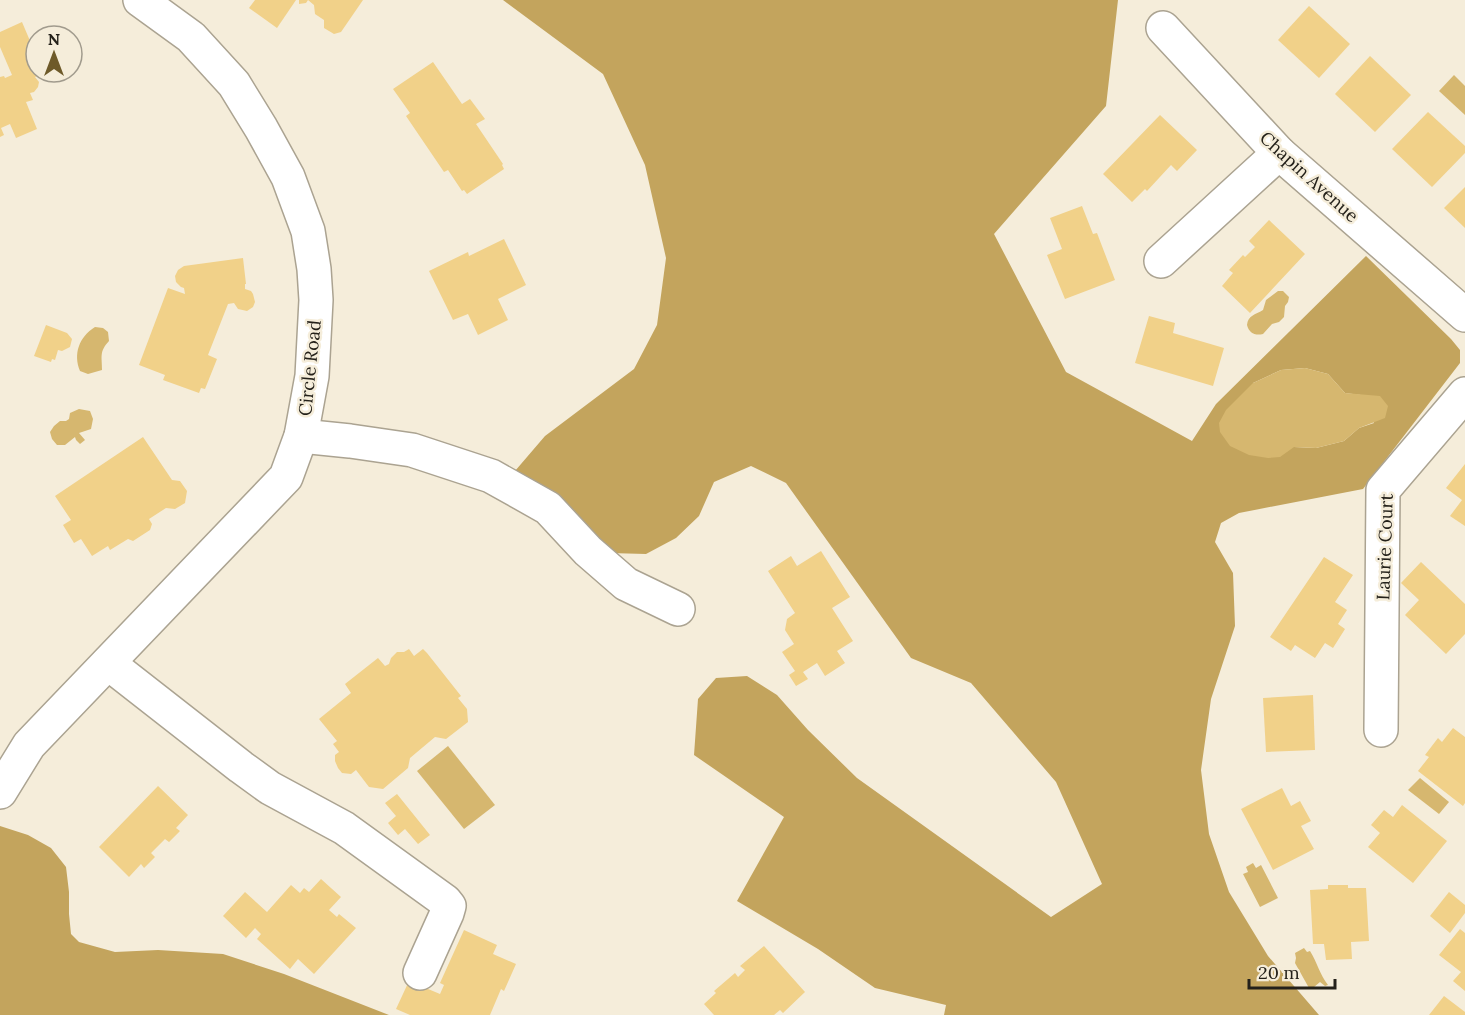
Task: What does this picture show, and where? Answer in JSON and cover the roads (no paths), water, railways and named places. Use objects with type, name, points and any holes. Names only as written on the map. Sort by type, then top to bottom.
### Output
[{"type":"street","name":"Circle Road","points":[[0,792],[29,746],[286,477],[302,436],[312,376],[316,300],[308,231],[288,177],[234,84],[191,37],[140,0]]},
{"type":"street","name":"Chapin Avenue","points":[[1163,28],[1279,153],[1465,315]]},
{"type":"street","points":[[1161,261],[1279,153]]},
{"type":"street","name":"Laurie Court","points":[[1381,730],[1383,490],[1465,394]]},
{"type":"street","points":[[302,436],[412,450],[490,476],[548,508],[588,551],[626,584],[678,609]]},
{"type":"street","points":[[108,663],[241,768],[270,788],[344,828],[445,901],[448,906],[447,913],[420,973]]}]
